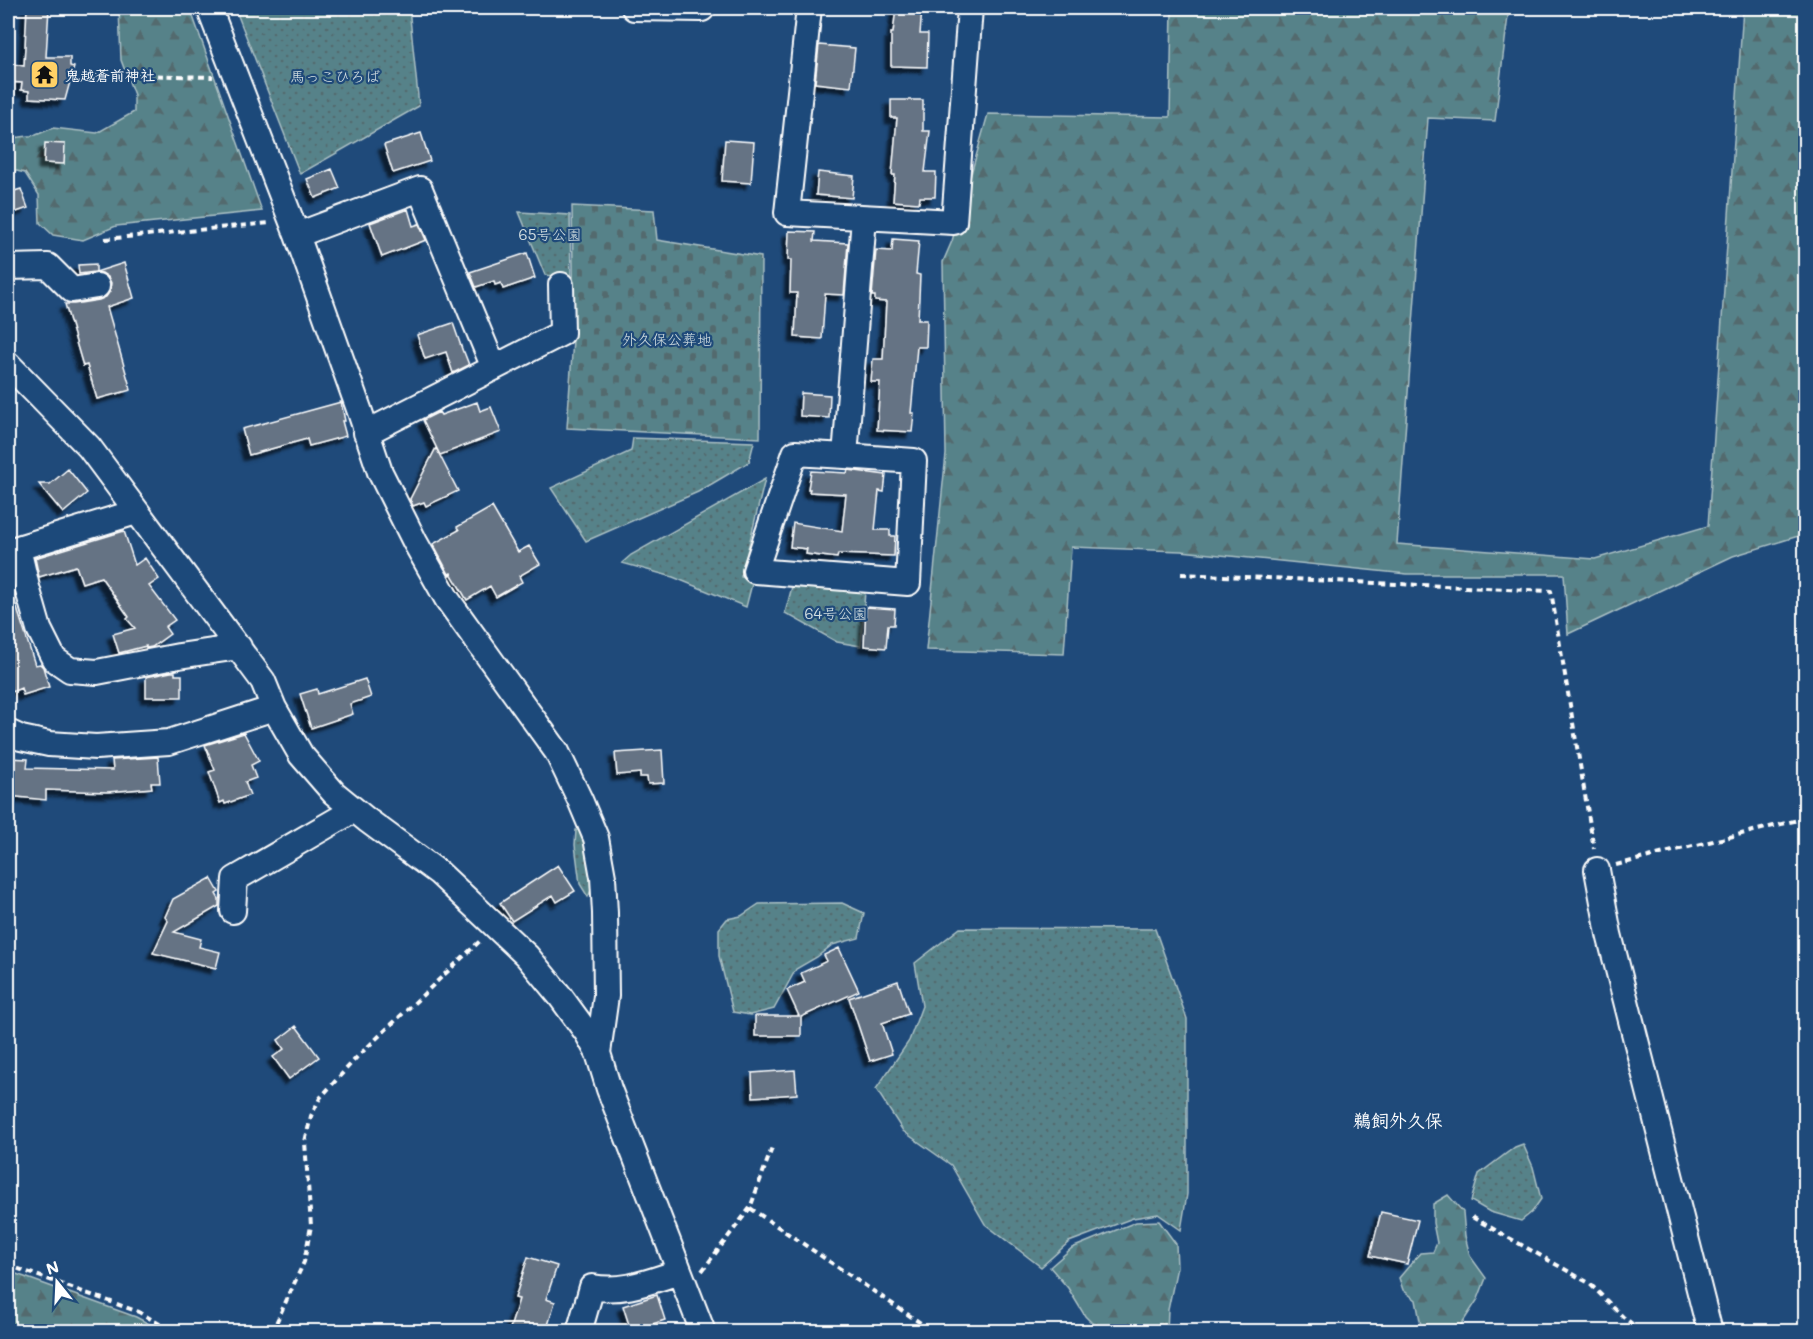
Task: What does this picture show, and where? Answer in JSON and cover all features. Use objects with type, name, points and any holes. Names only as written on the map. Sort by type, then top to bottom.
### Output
[{"type":"street","points":[[209,8],[295,228],[380,472],[447,599],[557,752],[596,838],[603,877],[606,937],[605,1009],[598,1053]]},
{"type":"street","points":[[633,8],[702,8]]},
{"type":"street","points":[[809,8],[787,213],[954,222],[970,8]]},
{"type":"street","points":[[295,228],[420,189],[494,368]]},
{"type":"street","points":[[845,456],[864,218]]},
{"type":"street","points":[[8,267],[48,266],[72,290],[97,286]]},
{"type":"street","points":[[366,433],[562,333],[561,285]]},
{"type":"street","points":[[8,364],[89,447],[239,647],[264,681],[274,708],[301,755],[334,793],[439,873],[527,956],[587,1033],[598,1053],[609,1089],[703,1332]]},
{"type":"street","points":[[795,453],[845,456],[914,461],[908,584],[755,571],[795,453]]},
{"type":"street","points":[[136,512],[18,548],[39,629],[54,659],[70,670],[97,672],[239,647]]},
{"type":"street","points":[[8,732],[21,738],[49,744],[96,747],[169,742],[274,708]]},
{"type":"street","points":[[233,910],[235,879],[354,810]]},
{"type":"street","points":[[1597,870],[1609,934],[1710,1332]]},
{"type":"street","points":[[579,1332],[592,1287],[608,1290],[630,1288],[681,1276]]},
{"type":"path","points":[[93,74],[236,78]]},
{"type":"path","points":[[105,239],[295,228]]},
{"type":"path","points":[[1181,574],[1551,591],[1597,870],[1806,818]]},
{"type":"path","points":[[272,1332],[306,1253],[311,1226],[305,1142],[311,1116],[320,1098],[357,1056],[495,928]]},
{"type":"path","points":[[681,1276],[700,1273],[750,1208],[772,1148]]},
{"type":"path","points":[[750,1208],[934,1332]]},
{"type":"path","points":[[1472,1217],[1589,1282],[1623,1317],[1643,1332]]},
{"type":"path","points":[[8,1265],[139,1312],[172,1332]]},
{"type":"green space","points":[[119,8],[190,8],[262,211],[116,226],[83,240],[53,235],[40,223],[39,195],[25,173],[8,169],[8,138],[36,135],[53,128],[97,133],[134,112],[134,95],[121,60]]},
{"type":"green space","name":"馬っこひろば","points":[[235,8],[409,8],[419,106],[300,174]]},
{"type":"green space","points":[[1172,8],[1509,8],[1495,121],[1428,118],[1397,544],[1595,559],[1708,526],[1743,8],[1805,8],[1805,534],[1733,556],[1568,634],[1564,574],[1407,574],[1181,551],[1071,547],[1064,654],[926,650],[946,454],[943,262],[952,241],[988,114],[1170,117]]},
{"type":"green space","name":"外久保公葬地","points":[[572,206],[654,210],[657,240],[761,257],[760,438],[567,428],[574,325]]},
{"type":"green space","name":"65号公園","points":[[519,212],[570,215],[571,279],[545,275]]},
{"type":"green space","points":[[633,438],[754,442],[749,462],[698,492],[586,541],[551,488],[631,451]]},
{"type":"green space","points":[[765,479],[741,577],[753,580],[746,607],[673,577],[622,563],[631,555]]},
{"type":"green space","name":"64号公園","points":[[793,583],[865,591],[861,646],[837,642],[785,613]]},
{"type":"green space","points":[[576,830],[586,830],[595,881],[588,897],[580,884],[575,845]]},
{"type":"green space","points":[[842,903],[864,913],[859,938],[832,945],[796,969],[774,1009],[750,1015],[733,1012],[719,956],[719,929],[727,919],[741,916],[759,904]]},
{"type":"green space","points":[[960,928],[1155,929],[1187,1019],[1187,1194],[1181,1230],[1158,1214],[1133,1218],[1069,1242],[1041,1267],[985,1224],[951,1165],[903,1131],[876,1089],[909,1041],[922,1006],[915,963]]},
{"type":"green space","points":[[1523,1144],[1533,1167],[1541,1199],[1532,1212],[1521,1221],[1490,1212],[1471,1201],[1479,1174],[1515,1147]]},
{"type":"green space","points":[[1448,1195],[1463,1212],[1470,1256],[1486,1278],[1478,1299],[1457,1331],[1422,1331],[1416,1300],[1403,1290],[1399,1278],[1420,1253],[1433,1252],[1437,1243],[1433,1223],[1433,1204]]},
{"type":"green space","points":[[1159,1221],[1176,1244],[1177,1267],[1168,1310],[1167,1331],[1100,1331],[1085,1316],[1068,1288],[1050,1267],[1072,1248],[1136,1222]]},
{"type":"green space","points":[[8,1271],[136,1317],[162,1331],[8,1331]]},
{"type":"building","name":"鬼越蒼前神社","points":[[27,8],[49,8],[46,57],[70,57],[70,66],[74,67],[65,100],[29,98],[29,91],[21,90],[22,83],[8,82],[8,63],[24,66]]},
{"type":"building","points":[[896,8],[922,8],[920,34],[928,34],[927,67],[891,66],[891,33],[893,33]]},
{"type":"building","points":[[819,45],[855,48],[851,87],[815,83]]},
{"type":"building","points":[[891,100],[923,100],[923,131],[930,131],[925,172],[936,172],[935,197],[920,197],[919,203],[893,201],[895,175],[892,175],[897,118],[891,118]]},
{"type":"building","points":[[421,133],[430,161],[393,173],[384,145]]},
{"type":"building","points":[[725,140],[754,142],[751,183],[722,181]]},
{"type":"building","points":[[45,143],[65,144],[64,164],[44,163]]},
{"type":"building","points":[[332,169],[340,188],[315,198],[307,179]]},
{"type":"building","points":[[818,172],[854,176],[852,198],[816,195]]},
{"type":"building","points":[[21,189],[28,208],[8,215],[8,193]]},
{"type":"building","points":[[408,209],[413,226],[419,224],[426,240],[382,257],[370,223]]},
{"type":"building","points":[[789,231],[815,232],[814,241],[848,243],[844,295],[825,294],[822,339],[795,337],[797,293],[790,293]]},
{"type":"building","points":[[893,239],[919,241],[916,274],[920,275],[918,320],[927,320],[926,347],[917,347],[911,413],[914,413],[912,432],[877,430],[880,382],[871,382],[873,359],[883,359],[886,302],[875,301],[875,296],[872,296],[876,250],[892,251]]},
{"type":"building","points":[[527,253],[535,278],[503,289],[501,283],[495,285],[494,281],[476,287],[470,272]]},
{"type":"building","points":[[124,263],[134,298],[107,307],[131,390],[97,399],[87,365],[83,366],[65,304],[99,300],[106,297],[110,291],[111,283],[108,277],[95,272],[79,274],[78,265],[96,264],[96,272]]},
{"type":"building","points":[[453,323],[469,365],[453,373],[446,352],[425,359],[417,335]]},
{"type":"building","points":[[801,393],[830,395],[829,418],[800,416]]},
{"type":"building","points":[[341,402],[346,436],[309,446],[307,439],[249,455],[242,429]]},
{"type":"building","points":[[477,402],[480,411],[491,407],[501,432],[440,455],[423,420],[439,412],[441,415]]},
{"type":"building","points":[[436,448],[458,491],[426,506],[424,502],[413,506],[410,499]]},
{"type":"building","points":[[68,469],[87,493],[63,513],[39,484],[50,484]]},
{"type":"building","points":[[848,470],[886,475],[884,492],[879,491],[875,530],[890,530],[890,536],[895,536],[894,556],[838,554],[837,558],[806,554],[807,549],[790,547],[793,523],[842,531],[846,494],[809,492],[810,489],[808,489],[811,471],[847,473]]},
{"type":"building","points":[[492,507],[518,552],[529,546],[540,564],[519,576],[522,582],[496,597],[490,586],[467,600],[451,573],[449,574],[433,544],[459,530],[457,527]]},
{"type":"building","points":[[124,531],[135,565],[145,558],[159,579],[149,586],[175,620],[165,627],[170,634],[152,647],[146,648],[146,646],[119,653],[113,634],[135,628],[101,577],[82,583],[76,566],[39,577],[35,558]]},
{"type":"building","points":[[8,566],[16,599],[14,599],[35,665],[40,664],[43,667],[49,687],[23,695],[21,688],[12,692],[8,679]]},
{"type":"building","points":[[866,607],[895,609],[894,625],[888,625],[886,648],[864,646]]},
{"type":"building","points":[[175,672],[175,675],[182,675],[182,697],[146,697],[146,677]]},
{"type":"building","points":[[365,679],[371,697],[350,704],[353,714],[311,728],[300,694],[317,689],[318,694]]},
{"type":"building","points":[[244,733],[259,761],[251,765],[256,778],[245,782],[250,795],[225,804],[224,801],[220,803],[209,772],[215,770],[205,745]]},
{"type":"building","points":[[662,750],[664,783],[648,784],[647,777],[640,777],[640,773],[617,775],[615,753]]},
{"type":"building","points":[[158,757],[160,783],[151,783],[152,788],[108,792],[46,790],[46,800],[8,796],[8,758],[28,759],[27,768],[113,770],[112,760]]},
{"type":"building","points":[[558,865],[575,891],[557,902],[553,895],[512,921],[500,903]]},
{"type":"building","points":[[211,878],[219,892],[216,894],[219,906],[174,932],[201,939],[199,947],[220,952],[216,968],[153,953],[168,921],[165,917],[173,899]]},
{"type":"building","points":[[839,948],[859,991],[801,1017],[801,1036],[755,1036],[755,1016],[799,1016],[787,990],[805,982],[801,973],[827,961],[824,955]]},
{"type":"building","points":[[898,981],[909,1014],[882,1023],[892,1054],[870,1061],[849,998]]},
{"type":"building","points":[[296,1026],[319,1057],[289,1079],[273,1057],[284,1049],[278,1040]]},
{"type":"building","points":[[795,1070],[797,1094],[753,1097],[752,1073]]},
{"type":"building","points":[[1381,1212],[1418,1220],[1407,1264],[1370,1256]]},
{"type":"building","points":[[528,1257],[557,1266],[546,1299],[555,1302],[546,1332],[509,1332],[519,1299],[515,1298]]},
{"type":"building","points":[[657,1295],[665,1320],[631,1331],[623,1306]]},
{"type":"place","name":"鬼越蒼前神社","points":[[44,75]]},
{"type":"district","name":"鵜飼外久保","points":[[1398,1120]]}]
